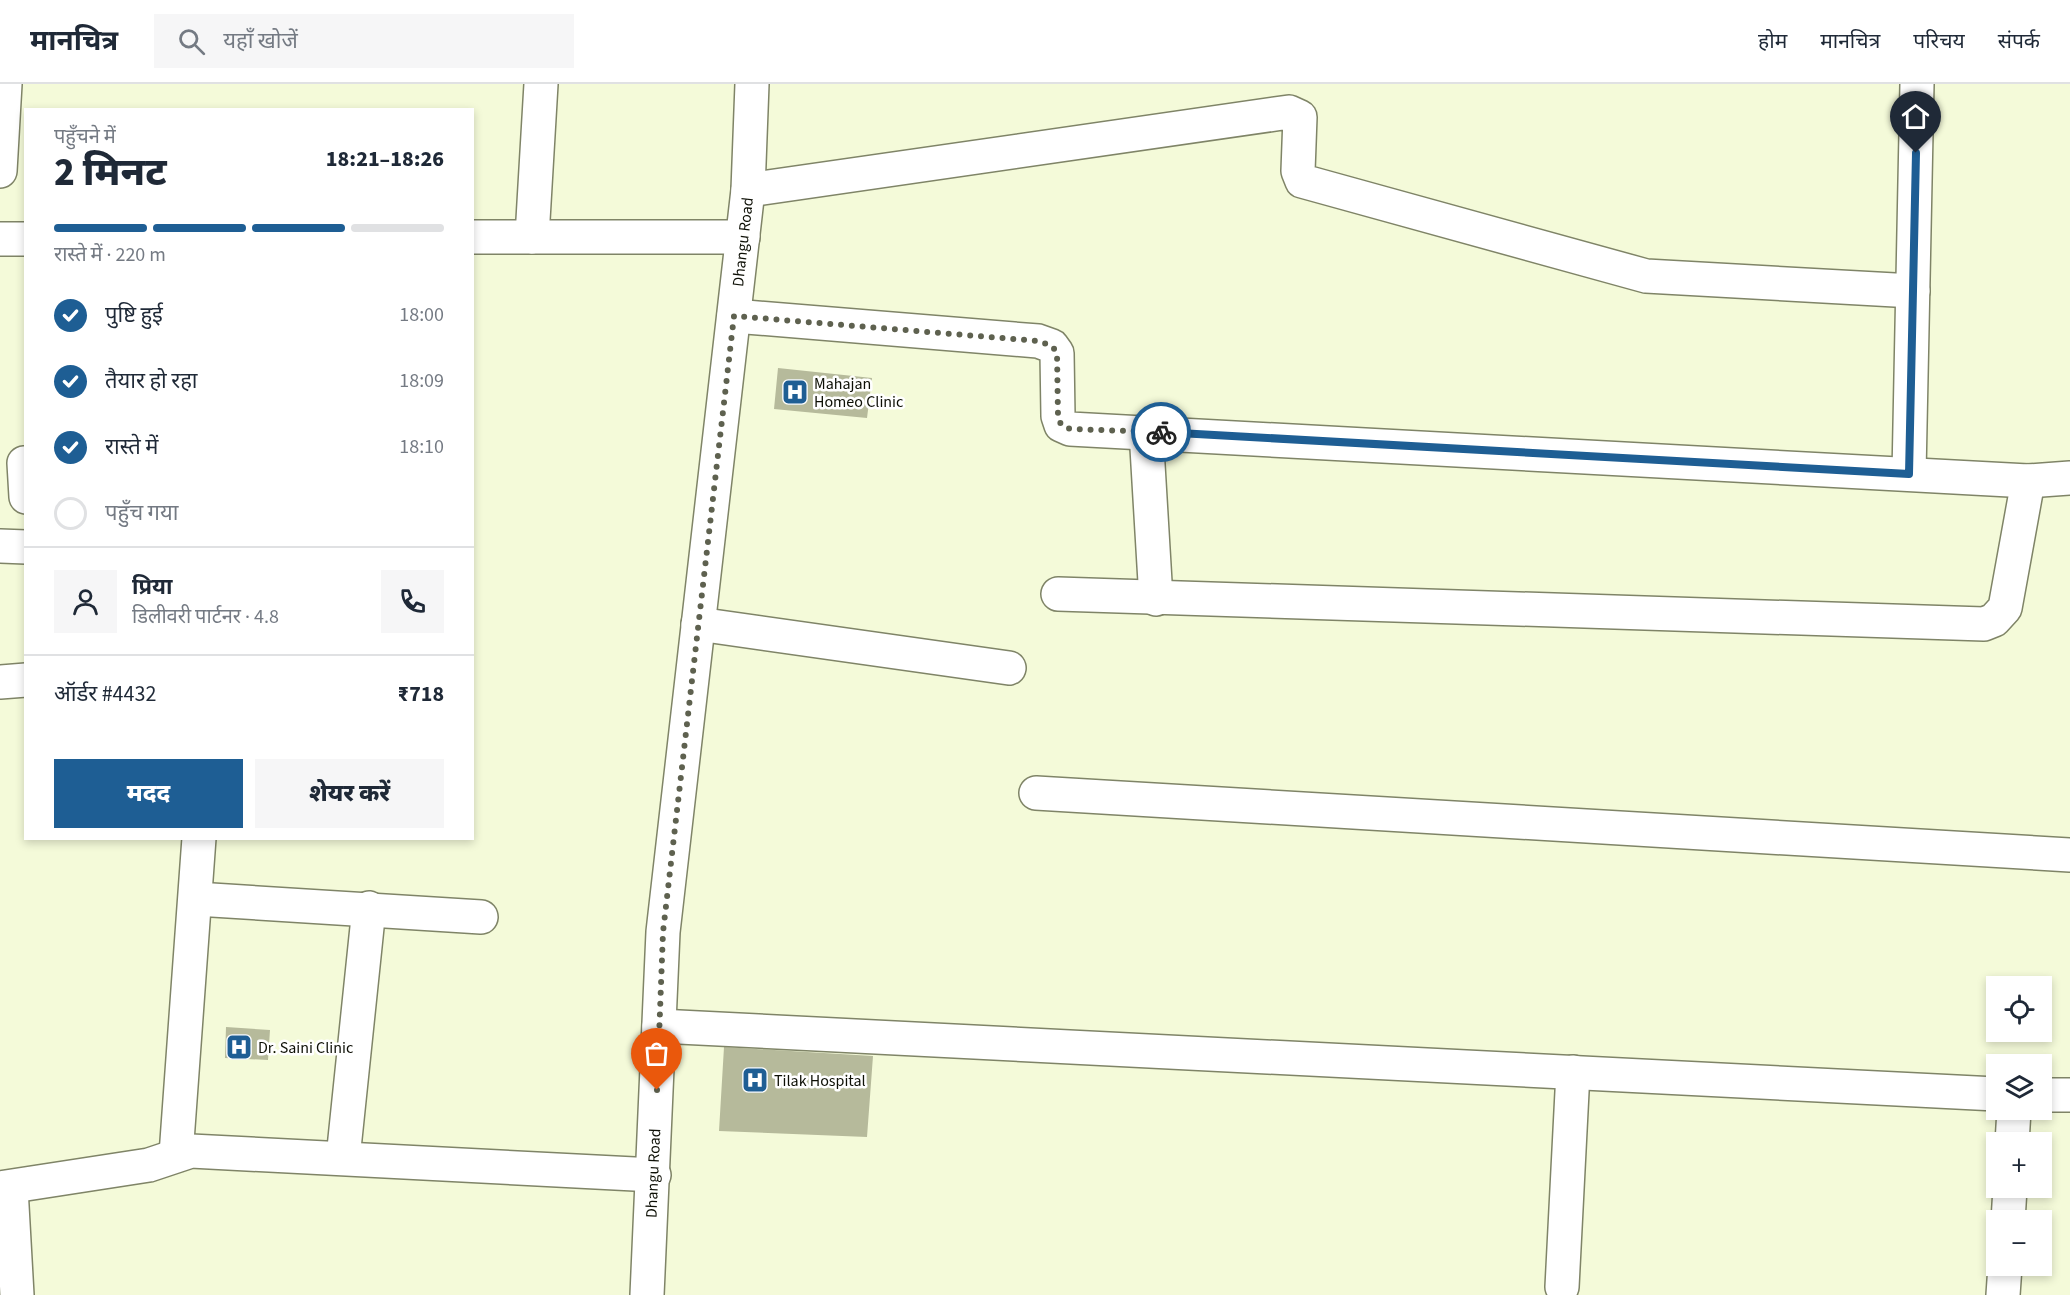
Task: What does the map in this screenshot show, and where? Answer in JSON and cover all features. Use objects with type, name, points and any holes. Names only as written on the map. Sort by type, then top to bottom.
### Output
[{"type":"street","points":[[0,171],[5,84]]},
{"type":"street","points":[[532,237],[541,84]]},
{"type":"street","name":"Dhangu Road","points":[[647,1295],[663,932],[748,190],[752,84]]},
{"type":"street","points":[[1909,474],[1917,84]]},
{"type":"street","points":[[748,190],[1288,112],[1300,117],[1298,171],[1302,181],[1646,276],[1912,291]]},
{"type":"street","points":[[474,237],[743,237]]},
{"type":"street","points":[[0,239],[24,239]]},
{"type":"street","points":[[734,316],[1038,341],[1052,346],[1057,353],[1058,416],[1061,425],[1070,429],[1146,431],[2028,481],[2070,478]]},
{"type":"street","points":[[1146,431],[1156,599]]},
{"type":"street","points":[[17,462],[24,489]]},
{"type":"street","points":[[1058,594],[1156,599],[1984,624],[1994,620],[2005,608],[2028,481]]},
{"type":"street","points":[[0,546],[24,547]]},
{"type":"street","points":[[698,624],[1009,668]]},
{"type":"street","points":[[0,682],[24,680]]},
{"type":"street","points":[[1036,794],[2070,855]]},
{"type":"street","points":[[176,1155],[199,840]]},
{"type":"street","points":[[195,899],[369,908],[481,917]]},
{"type":"street","points":[[343,1158],[369,908]]},
{"type":"street","points":[[659,1026],[1986,1093]]},
{"type":"street","points":[[1562,1287],[1573,1072]]},
{"type":"street","points":[[2052,1095],[2070,1095]]},
{"type":"street","points":[[17,1295],[5,1188],[149,1165],[191,1150],[654,1175]]},
{"type":"street","points":[[2003,1295],[2004,1276]]},
{"type":"building","points":[[778,368],[872,378],[867,418],[774,409]]},
{"type":"building","points":[[226,1027],[270,1030],[268,1060],[225,1058]]},
{"type":"building","points":[[724,1047],[873,1056],[867,1137],[719,1131]]},
{"type":"way so far","points":[[657,1090],[663,932],[734,316],[1038,341],[1052,346],[1057,353],[1058,416],[1061,425],[1070,429],[1161,432]]},
{"type":"place","name":"Mahajan Homeo Clinic","points":[[795,392]]},
{"type":"place","name":"Dr. Saini Clinic","points":[[239,1047]]},
{"type":"place","name":"Tilak Hospital","points":[[755,1080]]},
{"type":"route","points":[[1161,432],[1909,474],[1916,153]]}]
